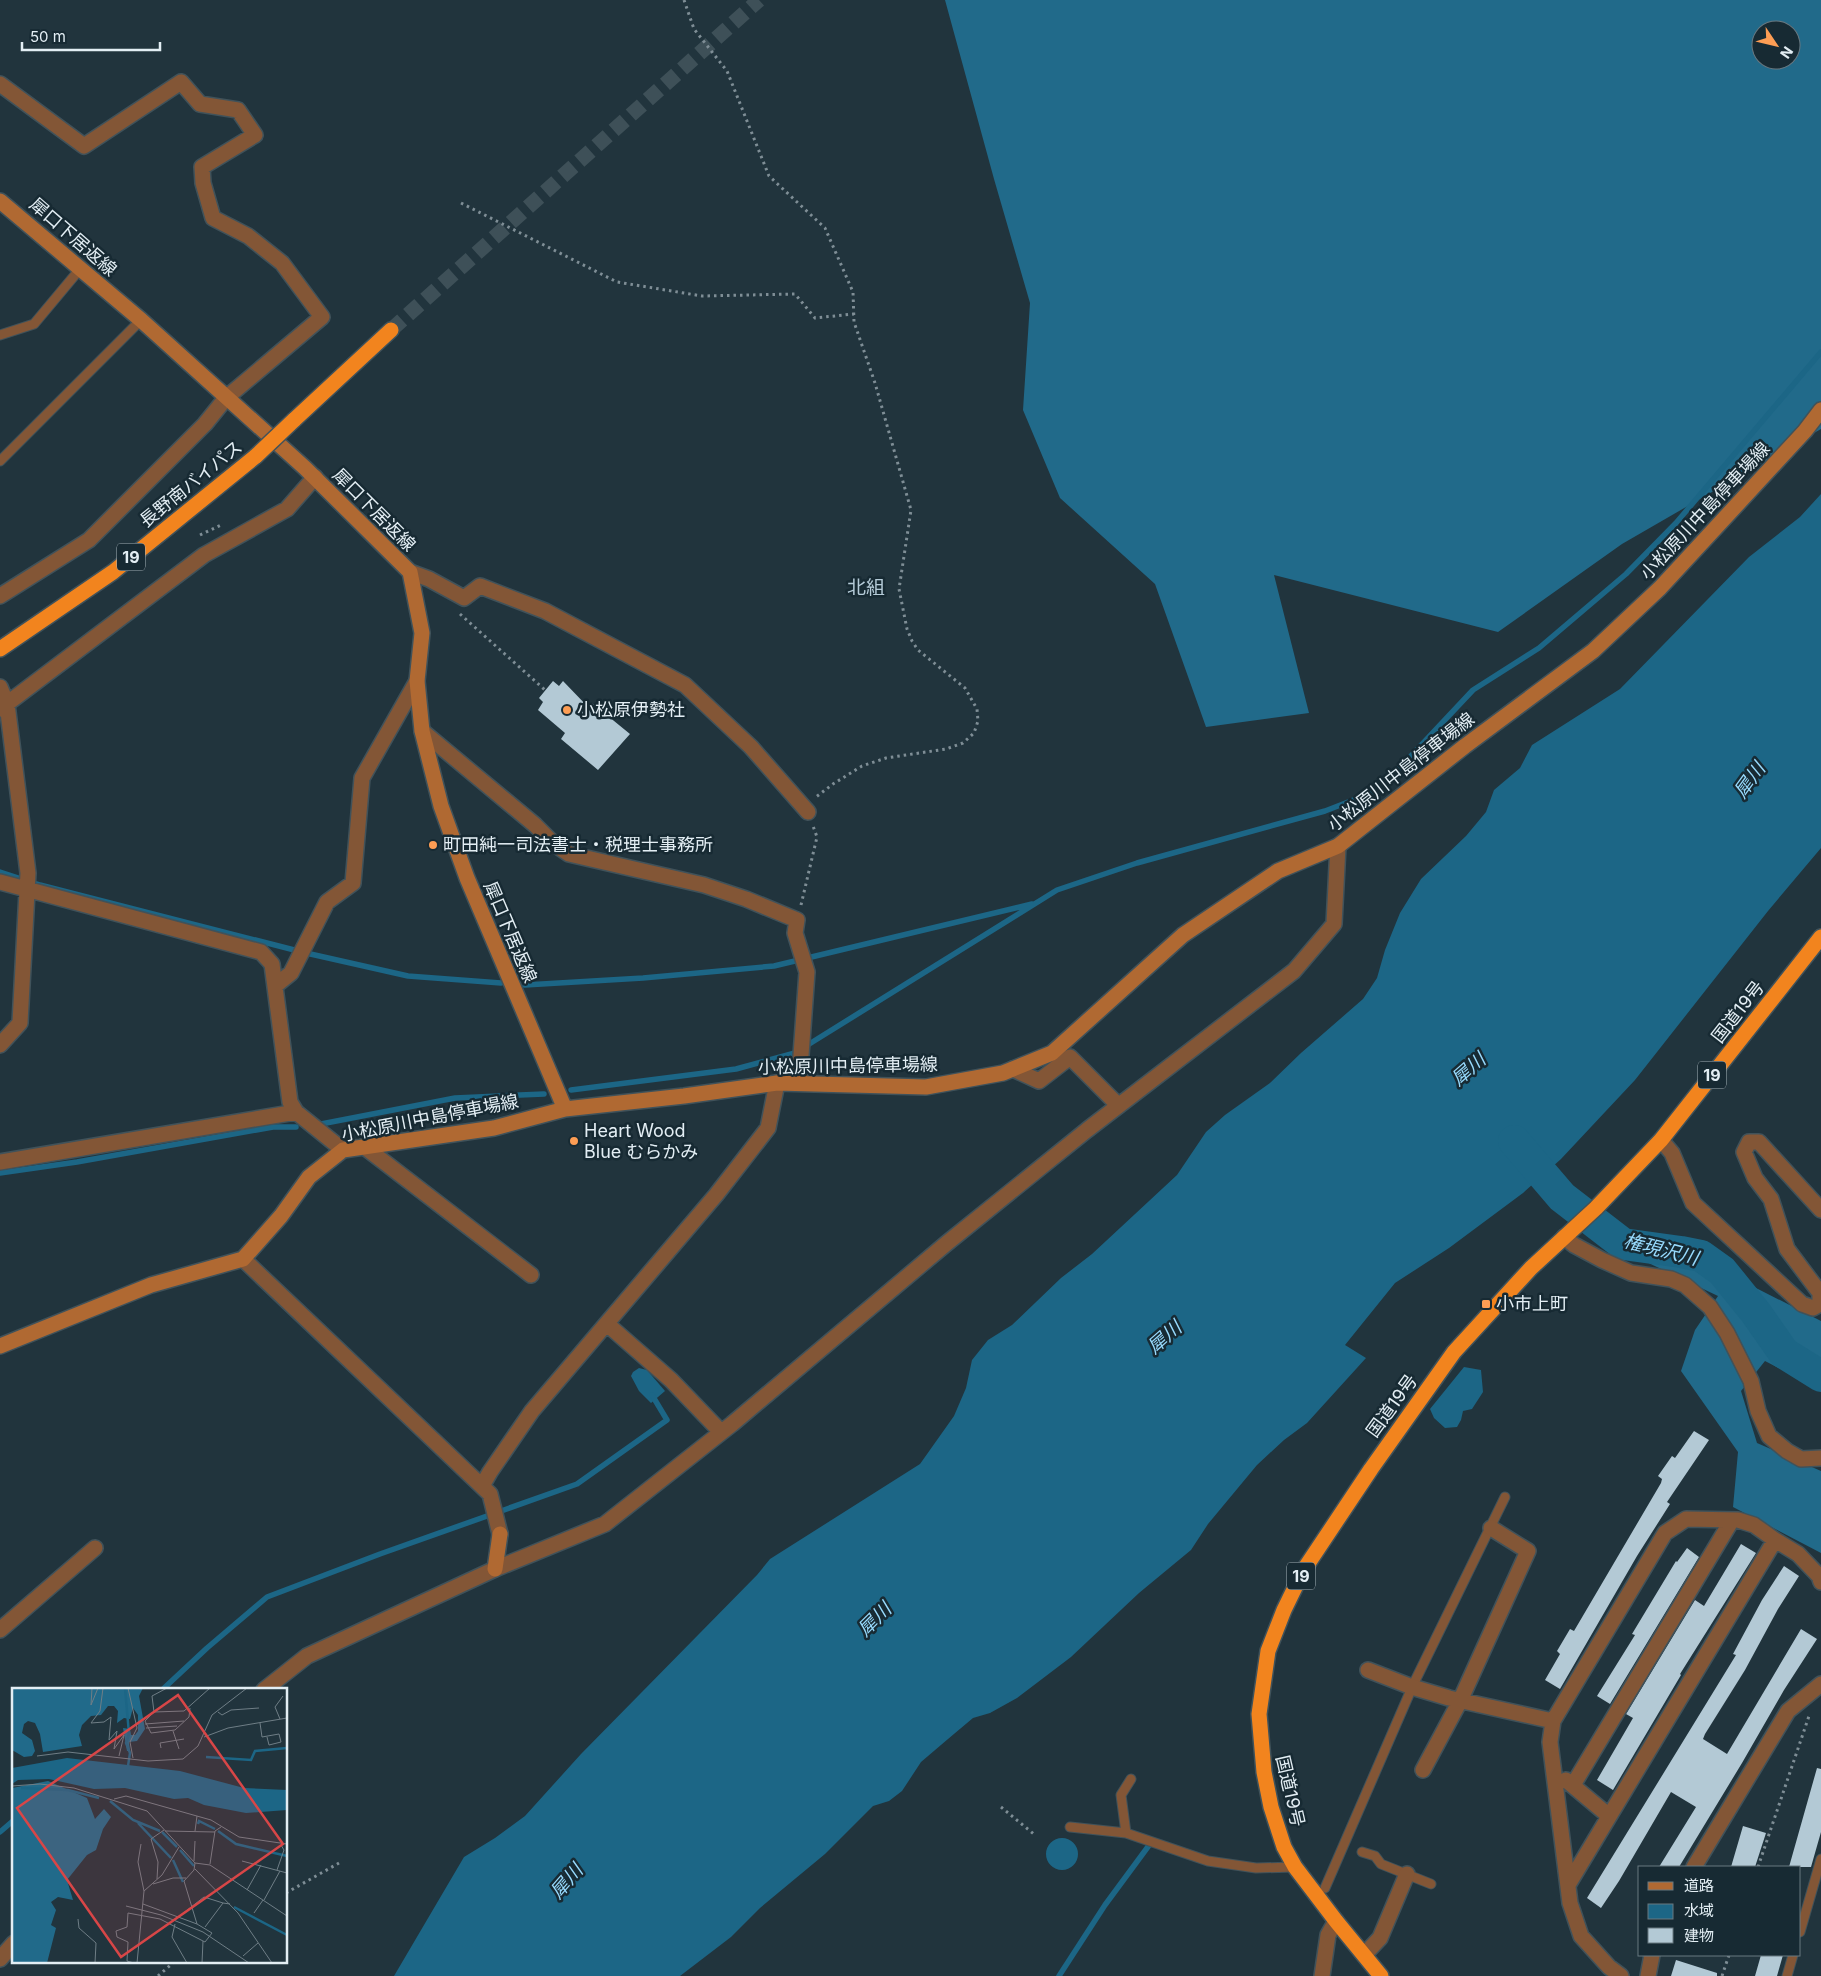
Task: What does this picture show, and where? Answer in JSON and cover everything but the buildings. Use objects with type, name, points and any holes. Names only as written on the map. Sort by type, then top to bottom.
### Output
[{"type":"highway","name":"長野南バイパス","points":[[0,649],[113,572],[256,456],[391,330]]},
{"type":"highway","name":"国道19号","points":[[1381,1976],[1294,1867],[1284,1847],[1271,1807],[1264,1772],[1259,1714],[1268,1651],[1284,1610],[1308,1563],[1371,1469],[1454,1352],[1531,1268],[1596,1208],[1661,1140],[1821,937]]},
{"type":"main road","name":"犀口下居返線","points":[[0,201],[18,214],[141,320],[315,478],[410,572],[422,633],[417,681],[422,731],[440,806],[467,878],[565,1108]]},
{"type":"main road","name":"小松原川中島停車場線","points":[[243,1259],[281,1216],[309,1177],[343,1150],[494,1128],[565,1108],[684,1096],[777,1083],[926,1087],[1002,1073],[1052,1053],[1183,935],[1278,872],[1338,846],[1465,746],[1593,651],[1660,588],[1805,431],[1821,410]]},
{"type":"main road","points":[[0,1346],[151,1285],[243,1259]]},
{"type":"main road","points":[[495,1570],[500,1534]]},
{"type":"street","points":[[0,84],[84,146],[181,82],[200,104],[238,110],[255,135],[202,167],[203,183],[213,218],[248,236],[282,263],[322,317],[226,398],[205,424],[89,540],[0,596]]},
{"type":"street","points":[[3,706],[204,555],[287,509],[315,478]]},
{"type":"street","points":[[410,572],[429,579],[464,598],[480,586],[545,611],[685,685],[752,746],[808,812]]},
{"type":"street","points":[[275,986],[291,973],[327,902],[353,883],[362,778],[417,681]]},
{"type":"street","points":[[0,687],[28,873],[25,890],[20,1023],[0,1045]]},
{"type":"street","points":[[422,731],[535,825],[553,843],[569,854],[704,885],[746,899],[797,920],[795,933],[807,972],[799,1083]]},
{"type":"street","points":[[267,1688],[307,1656],[495,1570],[605,1524],[721,1432],[947,1243],[1118,1106],[1294,970],[1334,924],[1338,846]]},
{"type":"street","points":[[0,882],[260,952],[272,964],[290,1102],[296,1112],[343,1150]]},
{"type":"street","points":[[1012,1069],[1039,1081],[1070,1057],[1118,1106]]},
{"type":"street","points":[[486,1490],[490,1472],[532,1411],[716,1195],[768,1128],[777,1083]]},
{"type":"street","points":[[0,1162],[296,1112]]},
{"type":"street","points":[[1661,1140],[1672,1153],[1693,1203],[1802,1304],[1813,1308],[1820,1304],[1820,1293],[1787,1249],[1771,1199],[1756,1178],[1744,1152],[1749,1142],[1759,1142],[1821,1210]]},
{"type":"street","points":[[366,1148],[531,1275]]},
{"type":"street","points":[[1569,1233],[1574,1245],[1602,1260],[1631,1273],[1671,1279],[1685,1285],[1710,1306],[1751,1381],[1758,1411],[1769,1436],[1787,1451],[1801,1459],[1821,1458]]},
{"type":"street","points":[[243,1259],[486,1490],[500,1534]]},
{"type":"street","points":[[607,1324],[671,1380],[721,1432]]},
{"type":"street","points":[[1620,1976],[1609,1967],[1581,1936],[1570,1903],[1550,1742],[1554,1721],[1665,1533],[1686,1520],[1732,1520],[1754,1525],[1798,1554],[1819,1576],[1821,1582]]},
{"type":"street","points":[[1573,1785],[1732,1520]]},
{"type":"street","points":[[1423,1770],[1460,1701],[1528,1551],[1490,1528]]},
{"type":"street","points":[[1568,1885],[1775,1540]]},
{"type":"street","points":[[0,1630],[95,1548]]},
{"type":"street","points":[[1368,1670],[1412,1687],[1460,1701],[1554,1721]]},
{"type":"street","points":[[1695,1866],[1788,1711],[1821,1682]]},
{"type":"street","points":[[1554,1772],[1573,1785],[1608,1816]]},
{"type":"street","points":[[1364,1955],[1380,1938],[1408,1874]]},
{"type":"street","points":[[1322,1976],[1328,1935],[1336,1921]]},
{"type":"street","points":[[0,1959],[12,1945]]},
{"type":"street","points":[[1648,1976],[1652,1956]]},
{"type":"lane","points":[[0,335],[34,324],[80,269]]},
{"type":"lane","points":[[0,461],[141,320]]},
{"type":"lane","points":[[1326,1888],[1412,1687],[1505,1498]]},
{"type":"lane","points":[[1126,1833],[1121,1795],[1131,1780]]},
{"type":"lane","points":[[1070,1826],[1126,1833],[1208,1861],[1256,1868],[1294,1867]]},
{"type":"lane","points":[[1362,1852],[1374,1856],[1381,1864],[1431,1884]]},
{"type":"lane","points":[[1801,1929],[1821,1859]]},
{"type":"lane","points":[[1787,1976],[1793,1956]]},
{"type":"path","points":[[684,0],[694,29],[727,71],[770,176],[825,228],[853,292],[854,322],[911,510],[899,590],[907,629],[912,642],[918,650],[966,688],[975,704],[978,721],[974,733],[963,743],[946,749],[886,758],[862,766],[814,798],[808,812],[817,837],[797,920]]},
{"type":"path","points":[[461,203],[617,282],[702,296],[795,294],[815,318],[854,314]]},
{"type":"path","points":[[462,616],[545,690]]},
{"type":"path","points":[[1758,1866],[1811,1711]]},
{"type":"path","points":[[1001,1807],[1035,1835]]},
{"type":"path","points":[[288,1892],[339,1864]]},
{"type":"path","points":[[1722,1976],[1729,1956]]},
{"type":"path","points":[[158,1976],[172,1964]]},
{"type":"shaded area","points":[[945,0],[1821,0],[1821,429],[1622,544],[1498,632],[1274,575],[1309,713],[1206,727],[1155,584],[1060,498],[1023,410],[1030,303]]},
{"type":"shaded area","points":[[1650,1234],[1821,1321],[1821,1385],[1818,1388],[1765,1361],[1741,1391],[1757,1443],[1821,1471],[1821,1553],[1733,1507],[1738,1452],[1681,1371],[1695,1330],[1718,1296],[1638,1258]]},
{"type":"water","name":"犀川","points":[[1821,494],[1821,848],[1768,911],[1635,1080],[1561,1159],[1523,1193],[1449,1248],[1395,1283],[1345,1345],[1366,1358],[1307,1423],[1284,1440],[1257,1465],[1208,1524],[1191,1550],[1139,1593],[1071,1657],[1017,1698],[990,1713],[973,1718],[921,1762],[902,1791],[889,1801],[873,1806],[825,1854],[760,1908],[731,1937],[680,1976],[394,1976],[464,1857],[495,1838],[525,1816],[581,1754],[757,1575],[770,1559],[920,1464],[954,1416],[966,1388],[972,1360],[988,1340],[1012,1325],[1061,1278],[1092,1254],[1177,1175],[1206,1132],[1225,1115],[1270,1083],[1363,999],[1377,978],[1385,950],[1400,913],[1421,879],[1466,836],[1486,812],[1494,790],[1520,768],[1532,745],[1620,689],[1749,557],[1800,517]]},
{"type":"water","points":[[1464,1367],[1481,1370],[1483,1392],[1472,1409],[1463,1411],[1457,1427],[1445,1428],[1434,1418],[1430,1409]]},
{"type":"water","points":[[639,1368],[647,1370],[665,1391],[651,1403],[639,1391],[631,1376]]},
{"type":"water","points":[[1062,1838],[1068,1839],[1073,1843],[1077,1848],[1077,1860],[1073,1865],[1068,1869],[1062,1870],[1056,1869],[1051,1865],[1047,1860],[1046,1854],[1047,1848],[1051,1843],[1056,1839]]},
{"type":"waterway","points":[[806,1046],[1057,890],[1137,863],[1325,811],[1379,790],[1473,690],[1539,648],[1626,574],[1676,523],[1821,352]]},
{"type":"waterway","points":[[0,872],[40,885],[306,953],[408,976],[501,983]]},
{"type":"waterway","points":[[525,985],[643,978],[774,966],[1032,904]]},
{"type":"waterway","points":[[571,1090],[736,1069],[795,1053]]},
{"type":"waterway","points":[[321,1124],[455,1098],[544,1094]]},
{"type":"waterway","points":[[0,1173],[77,1162],[273,1127],[296,1127]]},
{"type":"waterway","name":"権現沢川","points":[[1514,1141],[1562,1197],[1623,1244],[1701,1256],[1722,1271],[1756,1313],[1784,1353],[1821,1376]]},
{"type":"waterway","points":[[164,1688],[207,1648],[267,1597],[380,1554],[577,1484],[667,1420],[652,1395]]},
{"type":"waterway","points":[[0,1832],[12,1822]]},
{"type":"waterway","points":[[1059,1976],[1105,1905],[1150,1844]]},
{"type":"tunnel","points":[[391,330],[759,0]]},
{"type":"place","name":"小松原伊勢社","points":[[567,710]]},
{"type":"place","name":"町田純一司法書士・税理士事務所","points":[[433,845]]},
{"type":"place","name":"Heart Wood Blue むらかみ","points":[[574,1141]]},
{"type":"place","name":"小市上町","points":[[1486,1304]]},
{"type":"district","name":"北組","points":[[866,587]]}]
